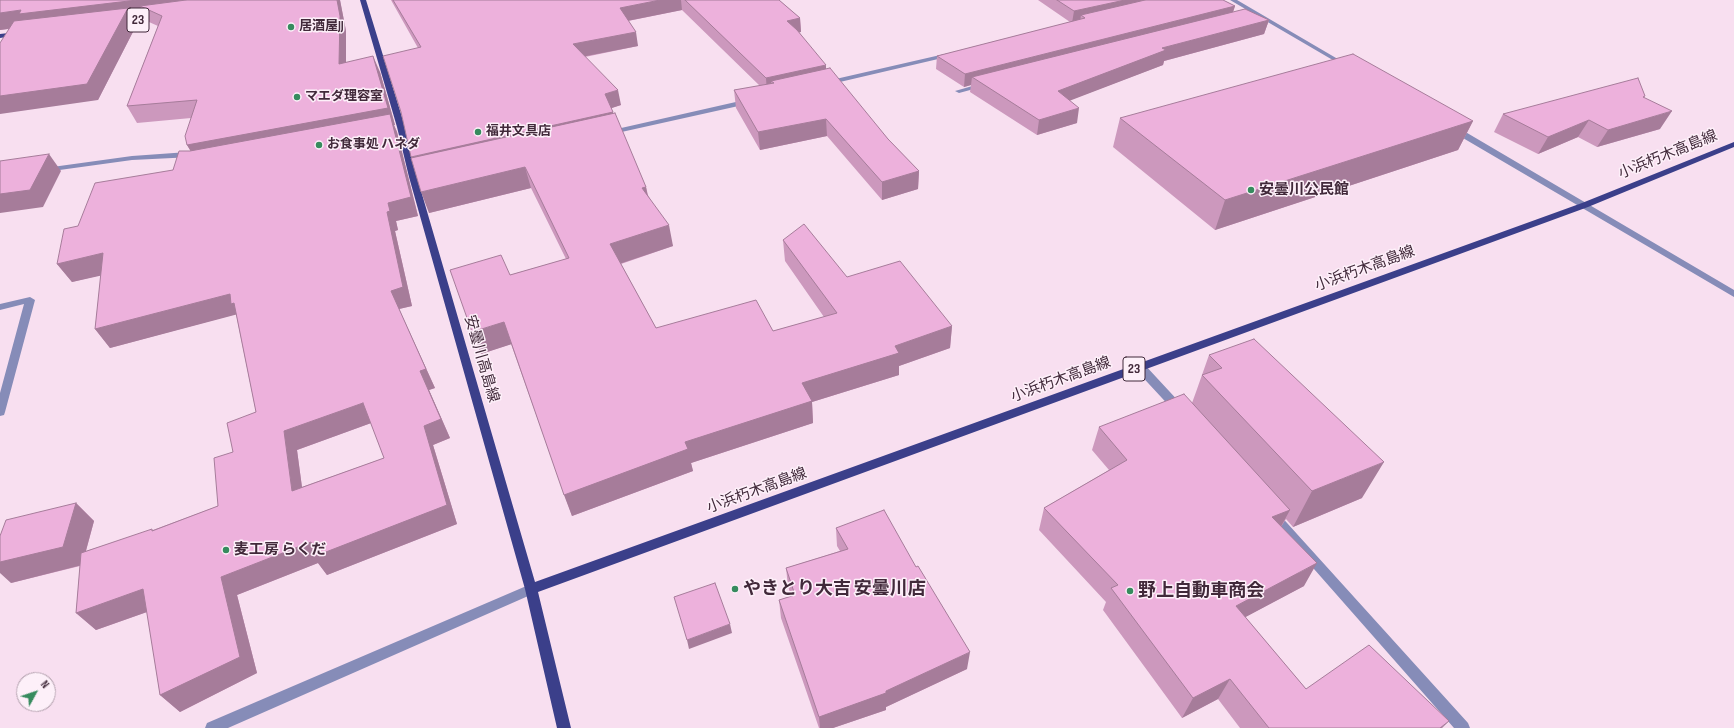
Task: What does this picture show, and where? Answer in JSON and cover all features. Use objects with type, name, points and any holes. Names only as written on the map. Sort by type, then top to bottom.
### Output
[{"type":"main road","name":"安曇川高島線","points":[[363,0],[397,128],[417,177],[531,589],[564,728]]},
{"type":"main road","name":"23","points":[[116,22],[169,15]]},
{"type":"main road","points":[[0,36],[26,32]]},
{"type":"main road","name":"小浜朽木高島線","points":[[531,589],[1585,205],[1734,144]]},
{"type":"street","points":[[1233,0],[1254,16],[1353,70]]},
{"type":"street","points":[[822,84],[960,52]]},
{"type":"street","points":[[959,91],[990,83]]},
{"type":"street","points":[[598,135],[760,98]]},
{"type":"street","points":[[1448,126],[1585,205],[1734,294]]},
{"type":"street","points":[[39,170],[132,158],[188,154],[192,157],[192,165]]},
{"type":"street","points":[[0,307],[30,300],[0,412]]},
{"type":"street","points":[[1140,367],[1188,420]]},
{"type":"street","points":[[1267,509],[1463,728]]},
{"type":"street","points":[[212,728],[531,589]]},
{"type":"building","points":[[0,0],[137,0],[19,14],[21,10],[0,13]]},
{"type":"building","points":[[186,0],[337,0],[340,16],[339,64],[373,56],[388,108],[187,145],[185,136],[197,100],[127,106],[162,16],[140,6]]},
{"type":"building","points":[[393,0],[660,0],[620,8],[636,32],[573,44],[618,90],[605,94],[613,112],[411,157],[401,112],[383,56],[421,47]]},
{"type":"building","points":[[685,0],[779,0],[800,18],[787,21],[797,30],[826,65],[766,78]]},
{"type":"building","points":[[1057,0],[1125,0],[1074,11]]},
{"type":"building","points":[[1145,0],[1223,0],[1235,6],[965,74],[937,56],[1085,18],[1081,15]]},
{"type":"building","points":[[128,8],[87,84],[0,96],[0,43],[14,21]]},
{"type":"building","points":[[1245,9],[1269,20],[1162,48],[1166,50],[1058,91],[1079,108],[1039,120],[972,77]]},
{"type":"building","name":"安曇川公民館","points":[[1353,54],[1473,121],[1225,200],[1120,118]]},
{"type":"building","points":[[830,68],[888,139],[919,171],[882,182],[826,119],[758,132],[734,90],[774,83],[771,81]]},
{"type":"building","points":[[1638,78],[1645,96],[1643,97],[1672,111],[1608,130],[1589,120],[1548,137],[1503,114]]},
{"type":"building","points":[[615,113],[646,187],[642,188],[669,225],[610,244],[656,328],[756,300],[773,331],[837,313],[783,240],[804,224],[847,277],[900,261],[952,326],[895,346],[899,353],[802,383],[812,401],[685,442],[688,449],[564,495],[504,322],[472,332],[450,270],[501,255],[510,275],[569,258],[525,167],[421,192],[411,158]]},
{"type":"building","points":[[390,114],[411,197],[388,203],[390,211],[387,212],[403,287],[391,291],[426,369],[420,371],[441,419],[424,426],[447,505],[313,557],[311,542],[221,577],[240,657],[160,695],[143,589],[76,613],[81,553],[152,529],[152,531],[218,506],[214,458],[233,452],[227,423],[256,412],[234,303],[231,304],[230,294],[95,329],[103,253],[57,264],[64,229],[78,226],[95,183],[173,170],[179,151],[190,151]],"holes":[[[363,403],[384,458],[292,491],[284,431]]]},
{"type":"building","points":[[49,154],[30,190],[0,194],[0,161]]},
{"type":"building","points":[[1254,339],[1384,462],[1312,491],[1202,375],[1222,368],[1209,355]]},
{"type":"building","points":[[1184,394],[1290,510],[1272,517],[1317,563],[1236,606],[1306,689],[1369,645],[1449,721],[1440,728],[1269,728],[1230,679],[1193,698],[1111,588],[1118,585],[1044,508],[1127,460],[1099,427]]},
{"type":"building","points":[[76,503],[63,547],[0,562],[0,536],[6,520]]},
{"type":"building","points":[[884,510],[916,567],[918,566],[970,652],[886,691],[886,693],[819,717],[779,600],[795,595],[786,568],[848,549],[836,528]]},
{"type":"building","points":[[715,583],[730,624],[687,640],[674,597]]},
{"type":"place","name":"居酒屋JJ","points":[[291,27]]},
{"type":"place","name":"マエダ理容室","points":[[297,97]]},
{"type":"place","name":"福井文具店","points":[[478,132]]},
{"type":"place","name":"お食事処 ハネダ","points":[[319,145]]},
{"type":"place","name":"安曇川公民館","points":[[1251,190]]},
{"type":"place","name":"麦工房 らくだ","points":[[226,550]]},
{"type":"place","name":"やきとり大吉 安曇川店","points":[[735,589]]},
{"type":"place","name":"野上自動車商会","points":[[1130,591]]}]
